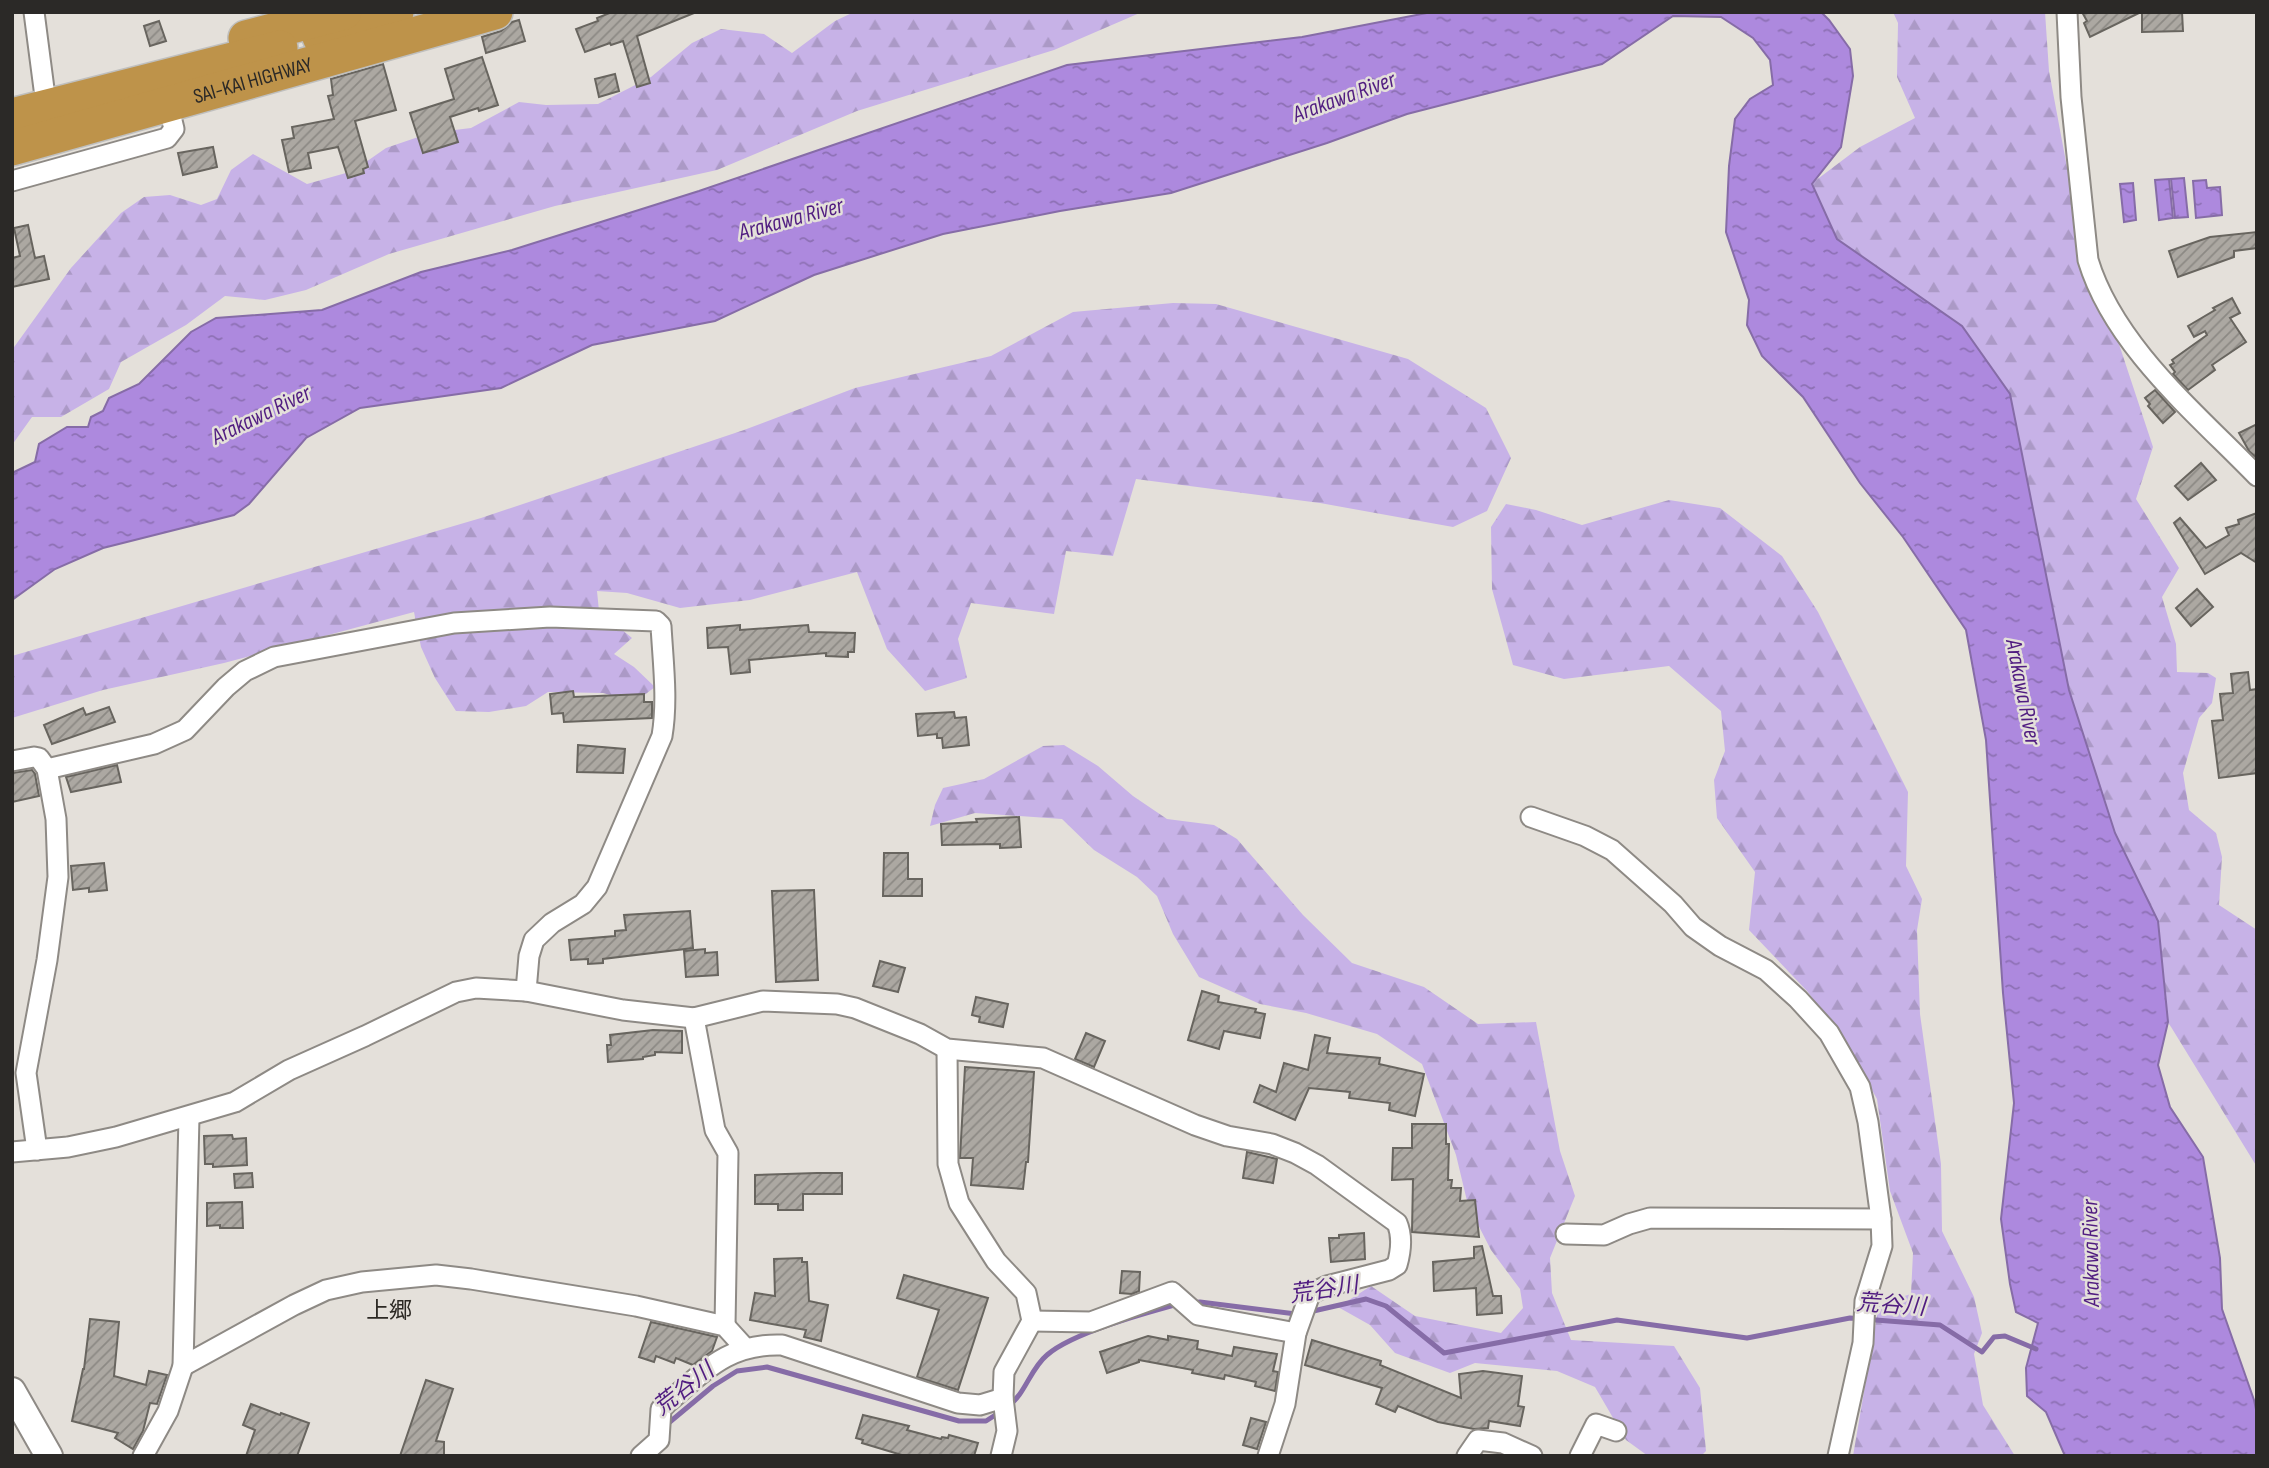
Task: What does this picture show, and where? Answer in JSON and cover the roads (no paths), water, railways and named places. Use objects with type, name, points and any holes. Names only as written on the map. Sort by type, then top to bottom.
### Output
[{"type":"highway","name":"SAI-KAI HIGHWAY","points":[[28,93],[344,12]]},
{"type":"highway","points":[[310,40],[396,12]]},
{"type":"highway","points":[[12,116],[425,12]]},
{"type":"highway","name":"SAI-KAI HIGHWAY","points":[[12,148],[495,12]]},
{"type":"main road","points":[[12,1391],[49,1456]]},
{"type":"street","points":[[28,93],[34,12]]},
{"type":"street","points":[[2067,12],[2071,97],[2088,260],[2095,283],[2110,311],[2148,364],[2257,476]]},
{"type":"street","points":[[12,181],[167,138],[174,129],[168,104]]},
{"type":"street","points":[[47,769],[154,744],[185,730],[245,671],[274,657],[454,623],[550,617],[656,621],[661,626],[664,683],[665,715],[662,736],[597,887],[583,904],[552,923],[534,940],[529,956],[526,991]]},
{"type":"street","points":[[12,761],[39,758],[47,769],[56,819],[58,877],[47,960],[26,1073],[37,1150]]},
{"type":"street","points":[[1531,817],[1585,836],[1612,850],[1673,904],[1693,927],[1720,946],[1766,970],[1798,999],[1829,1033],[1860,1087],[1868,1122],[1882,1246],[1865,1301],[1863,1343],[1838,1456]]},
{"type":"street","points":[[12,1152],[68,1147],[104,1140],[235,1102],[289,1070],[456,992],[476,988],[526,991],[623,1010],[694,1018],[764,1001],[836,1004],[855,1008],[920,1034],[947,1049],[1043,1058],[1195,1125],[1227,1136],[1272,1144],[1296,1153],[1398,1223],[1401,1251],[1396,1265],[1389,1270],[1328,1286],[1310,1294],[1296,1333],[1285,1404],[1268,1456]]},
{"type":"street","points":[[694,1018],[715,1130],[728,1153],[724,1326]]},
{"type":"street","points":[[947,1049],[948,1164],[958,1203],[996,1261],[1026,1293],[1032,1321],[1004,1372],[1003,1398],[1007,1431],[1001,1456]]},
{"type":"street","points":[[143,1456],[168,1411],[183,1366],[189,1117]]},
{"type":"street","points":[[1566,1234],[1604,1235],[1650,1218],[1881,1219]]},
{"type":"street","points":[[183,1366],[326,1290],[362,1282],[436,1275],[636,1306],[724,1326],[745,1348]]},
{"type":"street","points":[[1032,1321],[1091,1322],[1172,1292],[1198,1315],[1296,1333]]},
{"type":"street","points":[[641,1456],[659,1440],[661,1409],[728,1354],[763,1344],[782,1345],[958,1403],[980,1405],[1003,1398]]},
{"type":"street","points":[[1580,1456],[1596,1424],[1616,1431]]},
{"type":"street","points":[[1467,1456],[1478,1440],[1503,1443],[1532,1456]]},
{"type":"water","name":"Arakawa River","points":[[1432,12],[1821,12],[1850,49],[1853,76],[1841,147],[1812,184],[1837,239],[1962,326],[2010,394],[2069,690],[2115,833],[2158,921],[2168,1022],[2158,1065],[2170,1107],[2203,1157],[2220,1258],[2222,1309],[2254,1400],[2257,1414],[2257,1456],[2065,1456],[2046,1412],[2027,1396],[2026,1368],[2038,1323],[2016,1312],[2001,1219],[2014,1103],[2003,993],[1986,740],[1966,630],[1903,537],[1860,483],[1803,397],[1762,356],[1747,325],[1749,300],[1726,232],[1729,166],[1735,119],[1750,99],[1773,85],[1770,60],[1753,38],[1721,17],[1673,16],[1602,64],[1407,114],[1327,143],[1171,193],[943,234],[814,275],[715,321],[592,345],[501,388],[360,408],[306,438],[249,504],[234,515],[103,548],[55,569],[12,600],[12,473],[35,462],[39,444],[67,427],[88,427],[91,417],[103,411],[109,398],[139,384],[191,332],[216,318],[322,310],[421,272],[512,250],[699,191],[1067,65],[1302,37]]},
{"type":"water","points":[[2184,178],[2188,217],[2175,218],[2171,179]]},
{"type":"water","points":[[2169,179],[2173,218],[2159,220],[2155,180]]},
{"type":"water","points":[[2206,180],[2207,188],[2220,187],[2222,215],[2196,218],[2193,181]]},
{"type":"water","points":[[2133,183],[2136,220],[2124,222],[2120,184]]},
{"type":"waterway","name":"荒谷川","points":[[1309,1312],[1366,1299],[1386,1306],[1444,1353],[1617,1320],[1747,1338],[1850,1318],[1940,1325],[1982,1352],[1994,1337],[2005,1336],[2036,1349]]},
{"type":"waterway","name":"荒谷川","points":[[1192,1303],[1296,1314]]},
{"type":"waterway","name":"荒谷川","points":[[1008,1406],[1019,1395],[1041,1361],[1058,1347],[1110,1325],[1178,1304]]},
{"type":"waterway","name":"荒谷川","points":[[665,1426],[713,1386],[737,1371],[767,1367],[959,1421],[986,1421],[1000,1412]]},
{"type":"district","name":"上郷","points":[[389,1311]]}]
